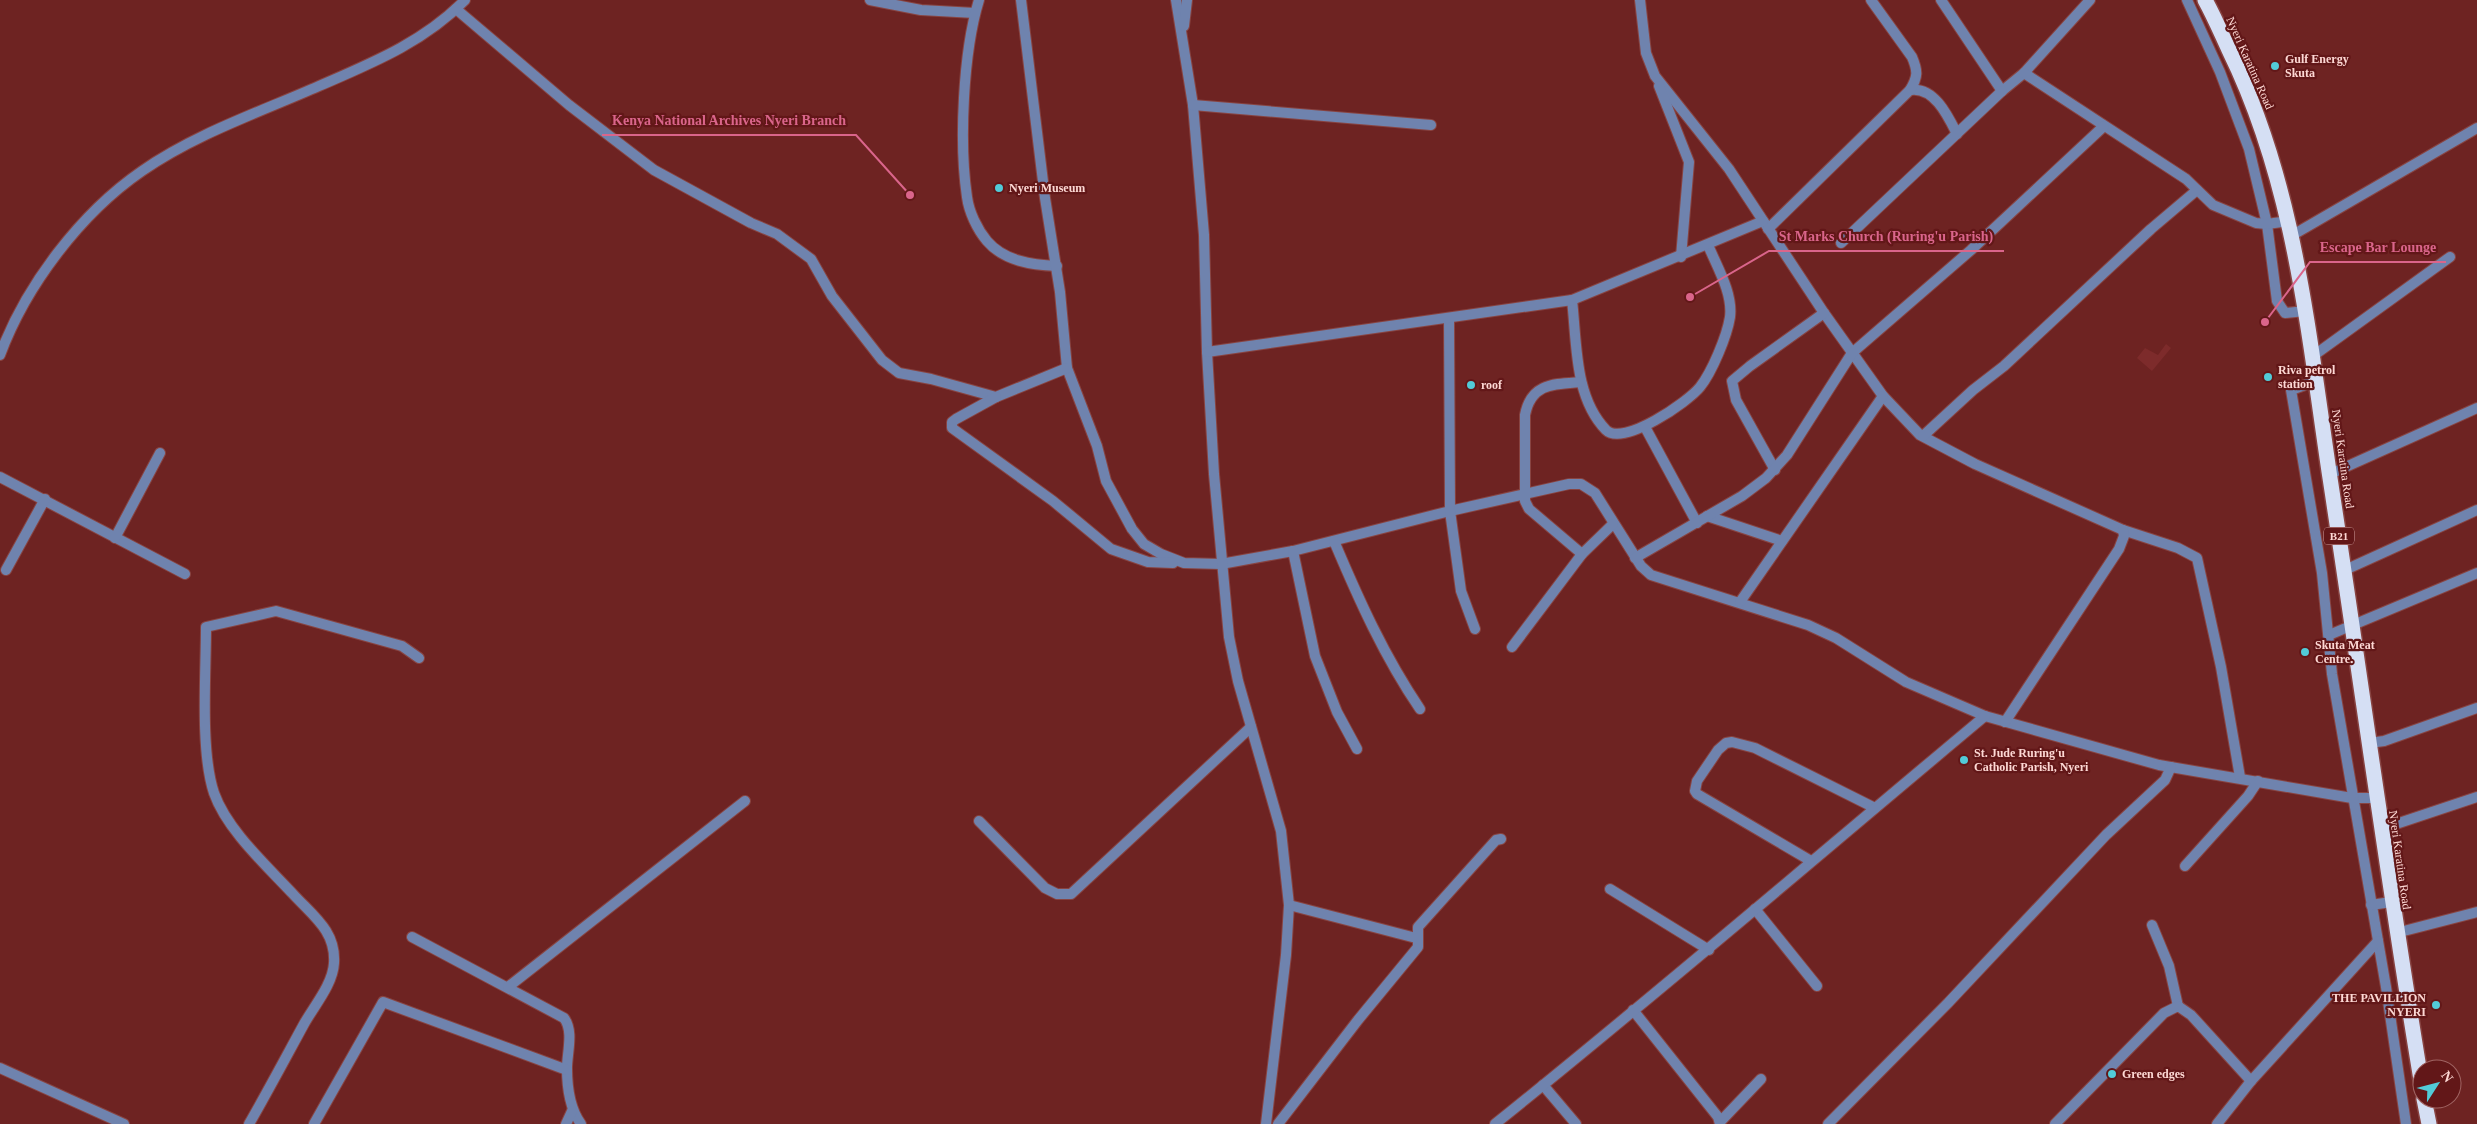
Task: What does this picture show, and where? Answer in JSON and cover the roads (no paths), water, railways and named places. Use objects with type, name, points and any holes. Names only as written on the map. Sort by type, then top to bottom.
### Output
[{"type":"highway","name":"Nyeri Karatina Road","points":[[2206,2],[2240,73],[2262,128],[2289,221],[2313,356],[2353,625],[2391,902],[2417,1059]]},
{"type":"highway","points":[[2426,1109],[2428,1124]]},
{"type":"street","points":[[0,355],[21,306],[63,246],[94,212],[141,171],[178,149],[223,127],[393,53],[425,35],[465,0]]},
{"type":"street","points":[[870,0],[920,10],[975,14]]},
{"type":"street","points":[[979,0],[975,14],[964,97],[967,198],[976,225],[988,242],[1004,254],[1022,262],[1057,266]]},
{"type":"street","points":[[1020,0],[1045,198],[1057,266],[1067,368],[1097,446],[1106,481],[1132,530],[1144,544],[1161,554],[1184,563]]},
{"type":"street","points":[[1176,0],[1183,35],[1192,105],[1204,235],[1207,352],[1220,564],[1229,637],[1238,681],[1281,831],[1289,905],[1286,955],[1266,1124]]},
{"type":"street","points":[[1183,35],[1186,0]]},
{"type":"street","points":[[1640,0],[1646,53],[1689,162],[1681,257]]},
{"type":"street","points":[[1207,352],[1572,300],[1766,225],[1910,90],[1918,74],[1912,57],[1870,0]]},
{"type":"street","points":[[1941,0],[2002,91]]},
{"type":"street","points":[[2187,0],[2220,72],[2249,149],[2267,224],[2276,301],[2286,313],[2305,312]]},
{"type":"street","points":[[1841,243],[2002,91],[2024,74],[2085,2]]},
{"type":"street","points":[[2192,13],[2206,2]]},
{"type":"street","points":[[456,9],[569,105],[654,170],[777,234],[811,259],[832,296],[882,360],[899,373],[930,379],[996,397]]},
{"type":"street","points":[[1654,73],[1729,169],[1824,313],[1883,396],[1923,436],[1975,464],[2123,530],[2178,548],[2197,558],[2221,667],[2240,777]]},
{"type":"street","points":[[2024,74],[2186,179],[2206,200],[2225,211],[2248,221],[2267,224],[2289,221]]},
{"type":"street","points":[[1910,90],[1922,90],[1933,97],[1958,134]]},
{"type":"street","points":[[1192,105],[1431,125]]},
{"type":"street","points":[[1635,558],[1742,496],[1775,470],[1787,455],[1852,353],[1971,250],[2104,126]]},
{"type":"street","points":[[2292,236],[2477,128]]},
{"type":"street","points":[[1923,436],[1973,390],[2004,366],[2151,228],[2197,190]]},
{"type":"street","points":[[1572,300],[1582,382],[1588,402],[1607,431],[1615,435],[1622,435],[1645,427],[1700,388],[1726,334],[1730,318],[1729,296],[1708,246]]},
{"type":"street","points":[[2313,356],[2450,257]]},
{"type":"street","points":[[1775,470],[1736,400],[1732,381],[1824,313]]},
{"type":"street","points":[[1207,352],[1422,317]]},
{"type":"street","points":[[1449,319],[1450,511],[1461,591],[1475,629]]},
{"type":"street","points":[[1067,368],[996,397],[956,419],[952,422],[952,428],[1053,501],[1111,549],[1148,562],[1220,564],[1293,551],[1450,511],[1569,484],[1582,484],[1595,493],[1635,558],[1645,571],[1651,575],[1808,625],[1836,638],[1906,682],[1985,716],[2080,744],[2171,767],[2240,777],[2352,798],[2376,798]]},
{"type":"street","points":[[2316,381],[2291,390],[2322,574],[2332,674],[2378,942],[2406,1124]]},
{"type":"street","points":[[1582,382],[1546,387],[1532,396],[1527,404],[1525,415],[1526,505],[1582,554]]},
{"type":"street","points":[[1740,602],[1883,396]]},
{"type":"street","points":[[2330,474],[2477,408]]},
{"type":"street","points":[[1645,427],[1697,523]]},
{"type":"street","points":[[115,538],[160,453]]},
{"type":"street","points":[[0,477],[185,574]]},
{"type":"street","points":[[6,570],[45,499]]},
{"type":"street","points":[[2345,570],[2477,510]]},
{"type":"street","points":[[1708,516],[1782,541]]},
{"type":"street","points":[[1512,647],[1582,554],[1613,524]]},
{"type":"street","points":[[2006,722],[2119,549],[2124,536],[2123,530]]},
{"type":"street","points":[[1334,541],[1379,641],[1398,676],[1420,709]]},
{"type":"street","points":[[1293,551],[1315,656],[1338,712],[1357,748]]},
{"type":"street","points":[[2329,635],[2477,573]]},
{"type":"street","points":[[250,1124],[322,994],[334,962],[331,941],[320,920],[295,896],[242,837],[224,814],[214,793],[207,757],[206,627],[276,611],[402,646],[419,658]]},
{"type":"street","points":[[2368,743],[2384,741],[2477,708]]},
{"type":"street","points":[[1495,1124],[1708,950],[1754,909],[1985,716]]},
{"type":"street","points":[[979,820],[1045,888],[1057,894],[1071,894],[1251,727]]},
{"type":"street","points":[[1811,861],[1697,794],[1695,791],[1697,781],[1721,746],[1732,742],[1755,748],[1875,808]]},
{"type":"street","points":[[1828,1124],[1948,1004],[2106,836],[2165,780],[2171,767]]},
{"type":"street","points":[[2186,866],[2248,796],[2258,781]]},
{"type":"street","points":[[2381,829],[2477,798]]},
{"type":"street","points":[[508,987],[745,801]]},
{"type":"street","points":[[1278,1124],[1358,1020],[1418,947],[1416,938],[1418,927],[1496,840],[1501,839]]},
{"type":"street","points":[[1610,889],[1708,950]]},
{"type":"street","points":[[2371,905],[2391,902]]},
{"type":"street","points":[[1289,905],[1416,938]]},
{"type":"street","points":[[1754,909],[1816,986]]},
{"type":"street","points":[[2396,933],[2477,912]]},
{"type":"street","points":[[2152,925],[2169,966],[2178,1006],[2191,1015],[2251,1081]]},
{"type":"street","points":[[412,936],[566,1020],[569,1027],[567,1070],[572,1111],[580,1124]]},
{"type":"street","points":[[2217,1124],[2251,1081],[2378,942]]},
{"type":"street","points":[[314,1124],[383,1002],[567,1070]]},
{"type":"street","points":[[2054,1124],[2164,1013],[2178,1006]]},
{"type":"street","points":[[1633,1010],[1720,1123],[1761,1079]]},
{"type":"street","points":[[1,1070],[124,1124]]},
{"type":"street","points":[[1543,1084],[1576,1124]]},
{"type":"street","points":[[566,1124],[572,1111]]},
{"type":"place","name":"Gulf Energy Skuta","points":[[2275,66]]},
{"type":"place","name":"Nyeri Museum","points":[[999,188]]},
{"type":"place","name":"Kenya National Archives Nyeri Branch","points":[[910,195]]},
{"type":"place","name":"St Marks Church (Ruring'u Parish)","points":[[1690,297]]},
{"type":"place","name":"Escape Bar Lounge","points":[[2265,322]]},
{"type":"place","name":"Riva petrol station","points":[[2268,377]]},
{"type":"place","name":"roof","points":[[1471,385]]},
{"type":"place","name":"Skuta Meat Centre.","points":[[2305,652]]},
{"type":"place","name":"St. Jude Ruring'u Catholic Parish, Nyeri","points":[[1964,760]]},
{"type":"place","name":"THE PAVILLION NYERI","points":[[2436,1005]]},
{"type":"place","name":"Green edges","points":[[2112,1074]]}]
